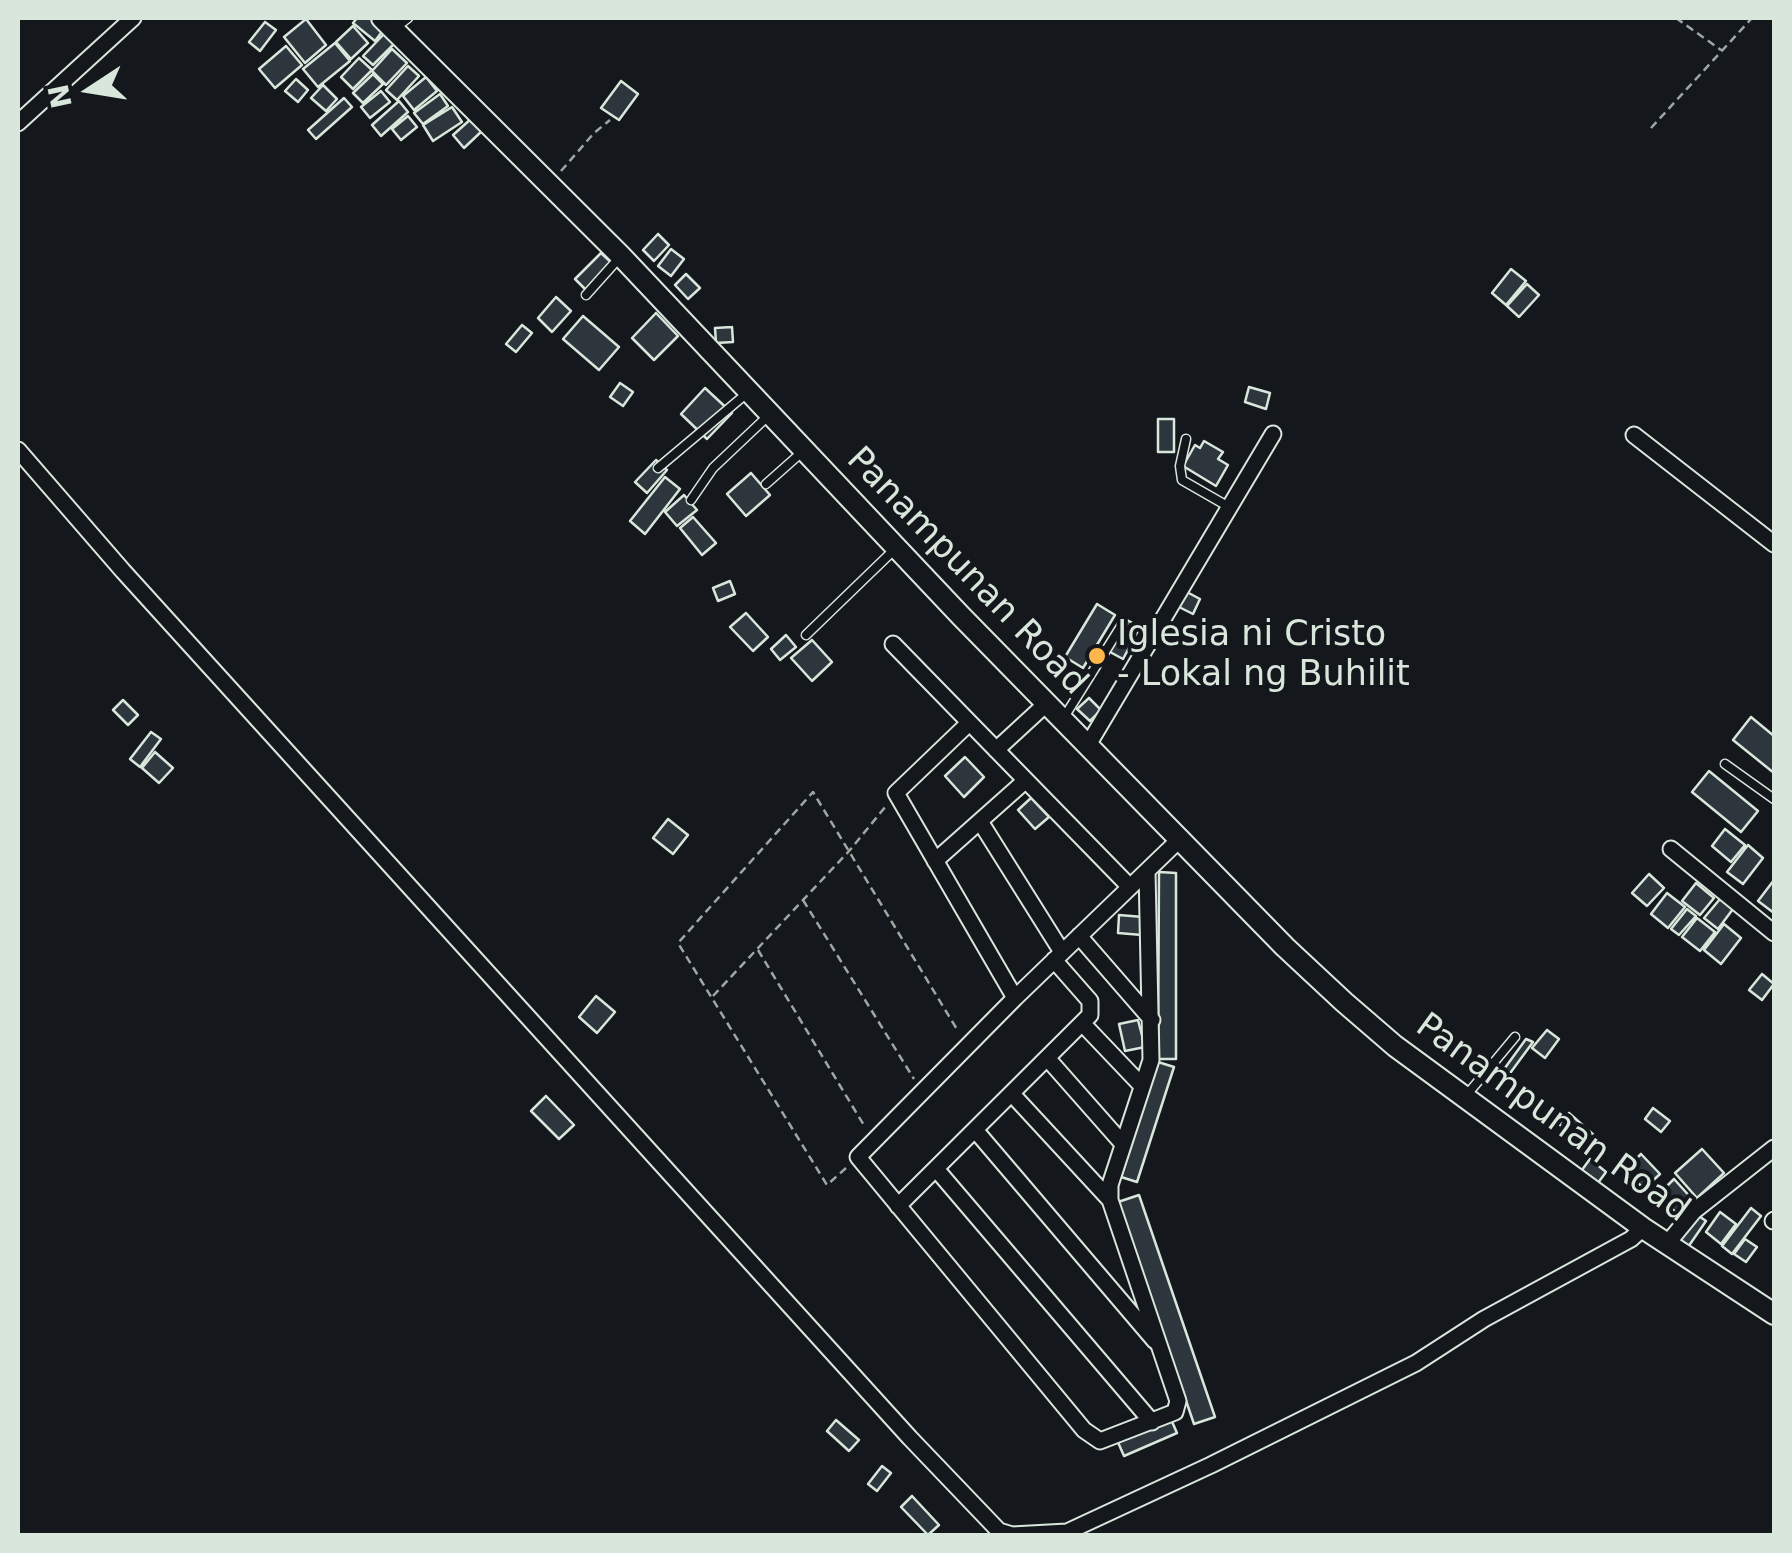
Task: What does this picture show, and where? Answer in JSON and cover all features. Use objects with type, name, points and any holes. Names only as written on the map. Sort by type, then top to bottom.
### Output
[{"type":"street","points":[[18,123],[133,18]]},
{"type":"street","name":"Panampunan Road","points":[[395,21],[896,548],[1285,947],[1395,1046],[1643,1228],[1774,1314]]},
{"type":"street","points":[[1088,745],[1273,434]]},
{"type":"street","points":[[1634,435],[1774,544]]},
{"type":"street","points":[[18,450],[910,1438],[999,1531],[1012,1535],[1067,1532],[1306,1420],[1416,1363],[1484,1319],[1631,1239],[1643,1228]]},
{"type":"street","points":[[893,644],[1130,887]]},
{"type":"street","points":[[996,750],[1047,703]]},
{"type":"street","points":[[969,723],[896,793],[1015,998]]},
{"type":"street","points":[[935,861],[1026,781]]},
{"type":"street","points":[[898,1206],[1090,1015],[1090,1001],[1058,956],[981,823]]},
{"type":"street","points":[[1147,871],[1150,1060],[1110,1186],[1110,1200],[1178,1401],[1174,1412],[1100,1441],[1092,1438],[858,1157],[1015,998],[1181,838]]},
{"type":"street","points":[[1670,849],[1774,933]]},
{"type":"street","points":[[1079,936],[1152,1020]]},
{"type":"street","points":[[1082,1023],[1142,1086]]},
{"type":"street","points":[[1048,1059],[1123,1144]]},
{"type":"street","points":[[1012,1094],[1110,1200]]},
{"type":"street","points":[[976,1131],[1162,1350]]},
{"type":"street","points":[[1667,1244],[1694,1211],[1774,1148]]},
{"type":"street","points":[[937,1170],[1152,1422]]},
{"type":"lane","points":[[586,295],[621,256]]},
{"type":"lane","points":[[658,468],[749,391]]},
{"type":"lane","points":[[691,500],[713,468],[770,413]]},
{"type":"lane","points":[[1186,438],[1180,466],[1182,480],[1229,507]]},
{"type":"lane","points":[[766,484],[804,450]]},
{"type":"lane","points":[[806,634],[896,548]]},
{"type":"lane","points":[[1063,719],[1123,623]]},
{"type":"lane","points":[[1725,764],[1774,799]]},
{"type":"lane","points":[[1465,1097],[1516,1037]]},
{"type":"path","points":[[1676,18],[1723,51]]},
{"type":"path","points":[[1651,128],[1752,18]]},
{"type":"path","points":[[550,184],[594,132],[610,120]]},
{"type":"path","points":[[858,1157],[826,1185],[678,942],[813,792],[967,1046]]},
{"type":"path","points":[[712,997],[850,850],[896,793]]},
{"type":"path","points":[[803,900],[923,1093]]},
{"type":"path","points":[[757,948],[874,1141]]},
{"type":"building","points":[[357,18],[370,18],[384,29],[375,41],[353,23]]},
{"type":"building","points":[[306,19],[326,45],[305,63],[284,37]]},
{"type":"building","points":[[265,22],[276,30],[260,51],[249,42]]},
{"type":"building","points":[[353,26],[368,43],[351,59],[336,42]]},
{"type":"building","points":[[384,34],[394,44],[373,65],[363,56]]},
{"type":"building","points":[[335,43],[350,61],[318,87],[303,69]]},
{"type":"building","points":[[286,46],[302,65],[275,88],[259,69]]},
{"type":"building","points":[[392,49],[407,63],[386,85],[372,71]]},
{"type":"building","points":[[359,58],[372,70],[353,89],[341,77]]},
{"type":"building","points":[[408,66],[419,76],[397,100],[386,90]]},
{"type":"building","points":[[373,74],[383,84],[363,103],[353,93]]},
{"type":"building","points":[[426,77],[437,91],[414,110],[403,96]]},
{"type":"building","points":[[296,79],[308,90],[298,102],[285,91]]},
{"type":"building","points":[[621,81],[638,94],[619,120],[601,108]]},
{"type":"building","points":[[323,85],[337,99],[326,111],[311,98]]},
{"type":"building","points":[[381,91],[390,102],[370,118],[361,107]]},
{"type":"building","points":[[440,94],[448,106],[423,124],[414,113]]},
{"type":"building","points":[[344,98],[352,107],[316,139],[308,130]]},
{"type":"building","points":[[399,101],[408,112],[381,136],[372,125]]},
{"type":"building","points":[[452,107],[462,122],[433,141],[423,125]]},
{"type":"building","points":[[408,116],[417,127],[401,140],[392,129]]},
{"type":"building","points":[[472,118],[483,130],[464,148],[453,135]]},
{"type":"building","points":[[658,234],[669,245],[654,261],[643,250]]},
{"type":"building","points":[[671,249],[684,259],[671,276],[658,266]]},
{"type":"building","points":[[601,253],[614,265],[588,292],[575,279]]},
{"type":"building","points":[[1511,269],[1526,281],[1506,305],[1492,293]]},
{"type":"building","points":[[686,274],[700,288],[688,299],[675,285]]},
{"type":"building","points":[[1527,284],[1539,295],[1519,317],[1507,306]]},
{"type":"building","points":[[556,297],[571,311],[552,332],[538,318]]},
{"type":"building","points":[[656,313],[678,336],[654,360],[632,338]]},
{"type":"building","points":[[583,316],[619,347],[599,370],[563,339]]},
{"type":"building","points":[[522,325],[532,333],[516,352],[506,344]]},
{"type":"building","points":[[732,327],[733,342],[716,343],[715,328]]},
{"type":"building","points":[[620,383],[633,392],[623,406],[610,397]]},
{"type":"building","points":[[1249,387],[1270,393],[1266,409],[1245,402]]},
{"type":"building","points":[[705,388],[732,413],[707,439],[681,414]]},
{"type":"building","points":[[1158,419],[1174,419],[1174,452],[1158,452]]},
{"type":"building","points":[[1204,441],[1223,452],[1218,459],[1228,465],[1216,486],[1183,466],[1195,445],[1200,448]]},
{"type":"building","points":[[656,460],[667,470],[647,493],[635,482]]},
{"type":"building","points":[[751,473],[770,495],[746,516],[727,494]]},
{"type":"building","points":[[665,477],[680,489],[645,534],[630,521]]},
{"type":"building","points":[[684,495],[697,510],[677,526],[665,512]]},
{"type":"building","points":[[693,517],[716,543],[702,555],[680,528]]},
{"type":"building","points":[[730,581],[735,594],[718,601],[713,588]]},
{"type":"building","points":[[1185,591],[1200,599],[1193,614],[1177,606]]},
{"type":"building","points":[[1097,604],[1115,615],[1083,668],[1065,657]]},
{"type":"building","points":[[746,613],[768,637],[753,651],[730,627]]},
{"type":"building","points":[[1127,620],[1140,627],[1123,659],[1110,652]]},
{"type":"building","points":[[786,635],[796,647],[780,660],[771,649]]},
{"type":"building","points":[[812,640],[832,662],[812,681],[791,658]]},
{"type":"building","points":[[1089,698],[1101,710],[1090,721],[1077,709]]},
{"type":"building","points":[[123,700],[138,715],[128,725],[113,710]]},
{"type":"building","points":[[1751,717],[1774,736],[1774,773],[1733,740]]},
{"type":"building","points":[[151,732],[161,739],[140,767],[130,759]]},
{"type":"building","points":[[155,752],[173,768],[159,783],[142,768]]},
{"type":"building","points":[[965,757],[984,777],[964,797],[945,776]]},
{"type":"building","points":[[1709,771],[1758,811],[1741,832],[1692,792]]},
{"type":"building","points":[[1031,798],[1049,817],[1035,829],[1018,810]]},
{"type":"building","points":[[668,819],[688,835],[673,854],[653,838]]},
{"type":"building","points":[[1725,829],[1745,845],[1731,862],[1712,846]]},
{"type":"building","points":[[1748,845],[1763,858],[1743,884],[1727,872]]},
{"type":"building","points":[[1159,872],[1176,873],[1176,1059],[1158,1059]]},
{"type":"building","points":[[1649,874],[1664,888],[1647,906],[1632,893]]},
{"type":"building","points":[[1774,880],[1774,913],[1758,901]]},
{"type":"building","points":[[1696,883],[1714,898],[1700,915],[1682,901]]},
{"type":"building","points":[[1667,893],[1685,907],[1668,928],[1651,914]]},
{"type":"building","points":[[1720,899],[1733,909],[1718,929],[1704,918]]},
{"type":"building","points":[[1687,909],[1696,916],[1679,935],[1671,929]]},
{"type":"building","points":[[1119,915],[1143,917],[1142,935],[1118,933]]},
{"type":"building","points":[[1697,918],[1715,932],[1700,951],[1682,937]]},
{"type":"building","points":[[1724,924],[1741,938],[1721,964],[1704,950]]},
{"type":"building","points":[[1762,974],[1774,984],[1762,1000],[1749,990]]},
{"type":"building","points":[[596,996],[615,1012],[597,1033],[579,1017]]},
{"type":"building","points":[[1138,1020],[1145,1047],[1125,1051],[1119,1024]]},
{"type":"building","points":[[1547,1030],[1559,1039],[1545,1058],[1532,1048]]},
{"type":"building","points":[[1526,1039],[1533,1042],[1508,1076],[1502,1072]]},
{"type":"building","points":[[1158,1062],[1174,1067],[1137,1182],[1121,1177]]},
{"type":"building","points":[[546,1096],[574,1125],[559,1139],[531,1111]]},
{"type":"building","points":[[1653,1108],[1670,1121],[1661,1132],[1645,1119]]},
{"type":"building","points":[[1569,1113],[1596,1137],[1586,1149],[1559,1124]]},
{"type":"building","points":[[1702,1149],[1724,1173],[1697,1198],[1675,1173]]},
{"type":"building","points":[[1641,1154],[1660,1174],[1644,1189],[1625,1170]]},
{"type":"building","points":[[1590,1159],[1606,1172],[1595,1187],[1579,1174]]},
{"type":"building","points":[[1674,1179],[1693,1200],[1678,1215],[1659,1194]]},
{"type":"building","points":[[1139,1195],[1215,1417],[1194,1424],[1118,1202]]},
{"type":"building","points":[[1751,1208],[1761,1216],[1732,1254],[1722,1246]]},
{"type":"building","points":[[1720,1212],[1736,1224],[1721,1244],[1706,1232]]},
{"type":"building","points":[[1696,1214],[1706,1221],[1686,1250],[1676,1243]]},
{"type":"building","points":[[1745,1239],[1757,1247],[1746,1262],[1734,1254]]},
{"type":"building","points":[[1170,1417],[1177,1433],[1124,1456],[1117,1440]]},
{"type":"building","points":[[836,1420],[859,1440],[849,1451],[827,1431]]},
{"type":"building","points":[[882,1466],[891,1473],[877,1491],[868,1484]]},
{"type":"building","points":[[912,1496],[939,1525],[928,1535],[901,1507]]},
{"type":"place","name":"Iglesia ni Cristo - Lokal ng Buhilit","points":[[1097,656]]}]
